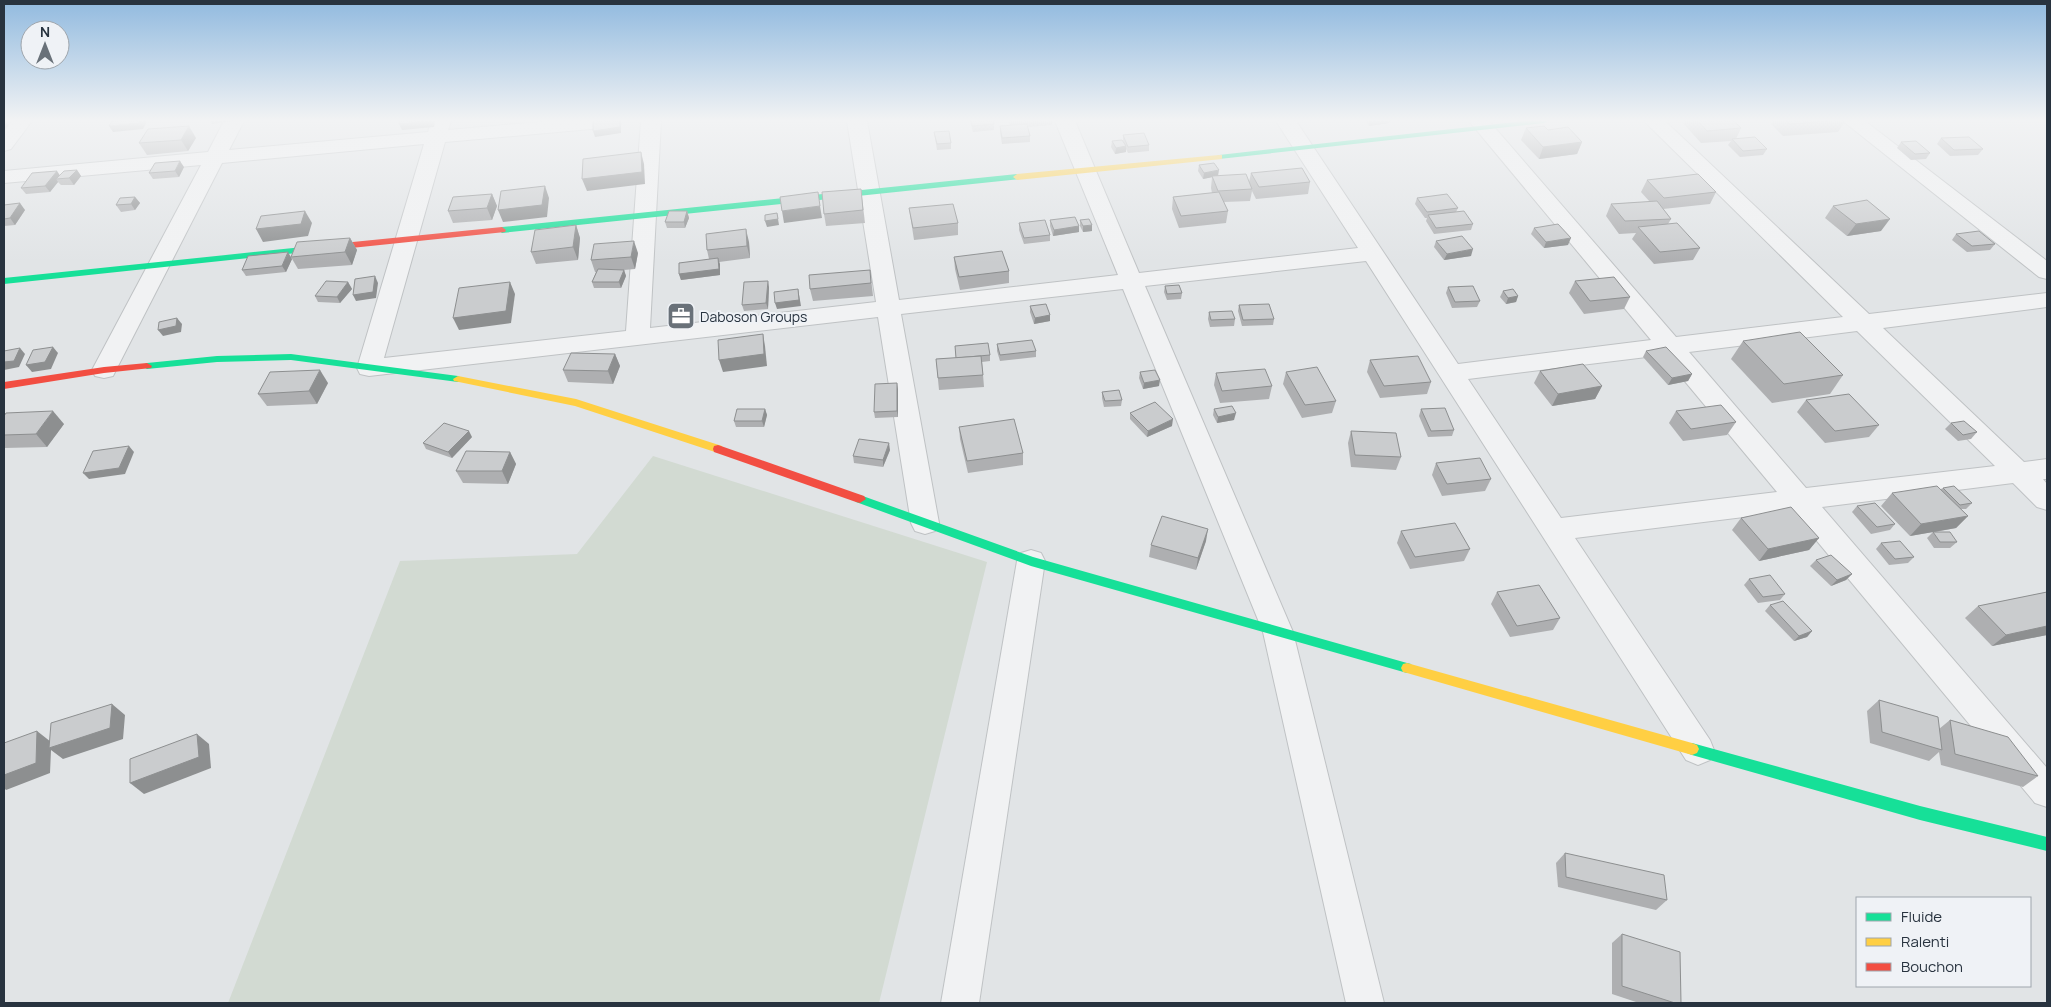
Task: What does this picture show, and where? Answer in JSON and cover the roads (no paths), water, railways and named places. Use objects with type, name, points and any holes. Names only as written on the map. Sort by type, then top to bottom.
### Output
[{"type":"street","points":[[4,177],[104,168]]},
{"type":"street","points":[[104,370],[210,168]]},
{"type":"street","points":[[369,368],[427,168]]},
{"type":"street","points":[[637,338],[648,168]]},
{"type":"street","points":[[865,168],[925,523]]},
{"type":"street","points":[[4,281],[1106,168]]},
{"type":"street","points":[[1317,168],[1698,750]]},
{"type":"street","points":[[1519,168],[2047,792]]},
{"type":"street","points":[[1703,168],[2047,500]]},
{"type":"street","points":[[1913,168],[2047,272]]},
{"type":"street","points":[[1086,170],[1278,632],[1365,1003]]},
{"type":"street","points":[[369,368],[1373,253]]},
{"type":"street","points":[[1451,372],[2047,300]]},
{"type":"street","points":[[4,386],[104,370],[217,359],[291,357],[465,380],[576,403],[728,452],[1031,560],[1278,632],[1920,813],[2047,844]]},
{"type":"street","points":[[1554,530],[2047,469]]},
{"type":"street","points":[[960,1003],[1031,560]]},
{"type":"place","name":"Daboson Groups","points":[[681,316]]}]
